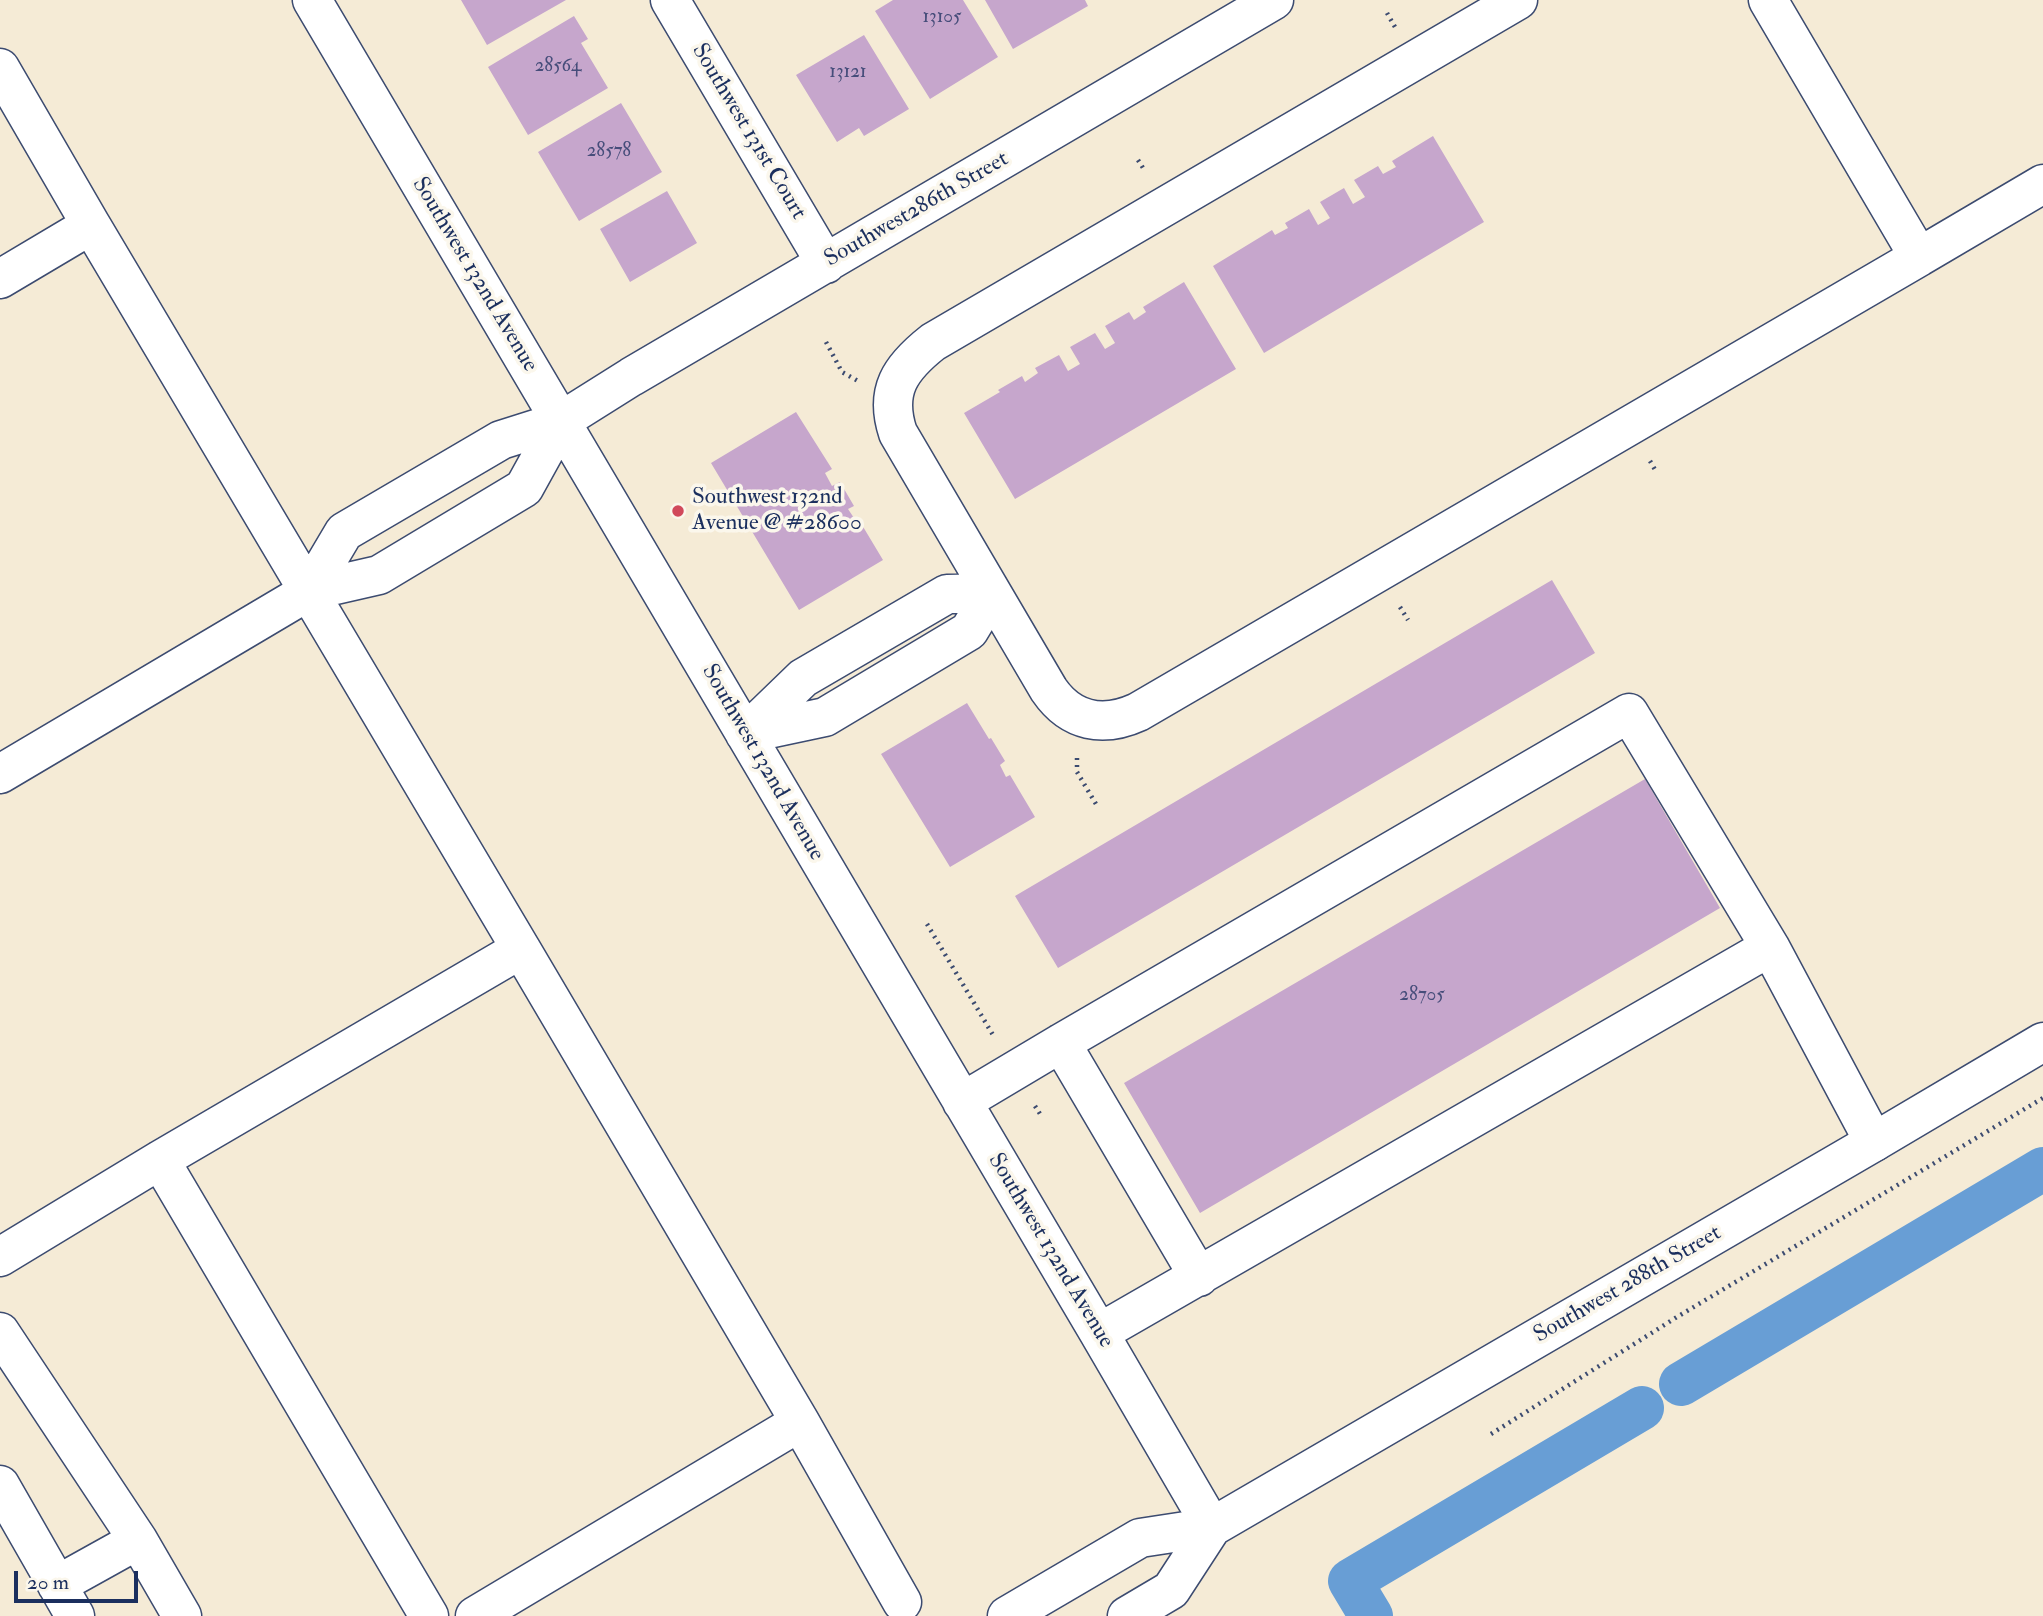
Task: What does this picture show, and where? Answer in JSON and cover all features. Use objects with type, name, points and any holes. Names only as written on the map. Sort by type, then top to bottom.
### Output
[{"type":"street","name":"Southwest 132nd Avenue","points":[[312,0],[1212,1527]]},
{"type":"street","name":"Southwest 131st Court","points":[[670,0],[826,264]]},
{"type":"street","name":"Southwest286th Street","points":[[561,421],[631,377],[1274,0]]},
{"type":"street","points":[[1518,0],[933,342],[911,360],[897,380],[893,418],[898,433],[1049,690],[1065,709],[1078,716],[1104,721],[1125,718],[1168,696],[2043,184]]},
{"type":"street","points":[[1768,0],[1919,257]]},
{"type":"street","points":[[0,68],[800,1422],[902,1602]]},
{"type":"street","points":[[0,279],[91,225]]},
{"type":"street","points":[[309,591],[344,532],[501,440],[561,421]]},
{"type":"street","points":[[0,774],[309,591],[379,575],[524,488],[561,421]]},
{"type":"street","points":[[745,734],[825,717],[969,631],[992,593]]},
{"type":"street","points":[[962,1102],[1629,713],[1770,947],[1874,1142]]},
{"type":"street","points":[[1099,1333],[1770,947]]},
{"type":"street","points":[[0,1257],[521,949]]},
{"type":"street","points":[[1061,1042],[1199,1277]]},
{"type":"street","name":"Southwest 288th Street","points":[[1007,1616],[1140,1538],[1212,1527],[2043,1042]]},
{"type":"street","points":[[160,1160],[429,1616]]},
{"type":"street","points":[[0,1332],[138,1541],[182,1616]]},
{"type":"street","points":[[475,1616],[800,1422]]},
{"type":"street","points":[[0,1485],[66,1600],[138,1541]]},
{"type":"street","name":"Southwest 288th Street","points":[[1127,1616],[1171,1590],[1212,1527]]},
{"type":"path","points":[[826,342],[842,372]]},
{"type":"path","points":[[1077,772],[1097,804]]},
{"type":"path","points":[[927,924],[1042,1117]]},
{"type":"path","points":[[1491,1434],[1677,1317],[2043,1098]]},
{"type":"building","points":[[461,0],[566,0],[487,45]]},
{"type":"building","points":[[893,0],[963,0],[998,57],[930,99],[875,11]]},
{"type":"building","points":[[985,0],[1085,0],[1088,6],[1013,49]]},
{"type":"building","points":[[574,16],[588,39],[581,43],[608,88],[528,135],[488,67]]},
{"type":"building","points":[[864,35],[909,109],[864,136],[859,128],[837,142],[796,75]]},
{"type":"building","points":[[621,103],[662,172],[579,221],[538,152]]},
{"type":"building","points":[[1433,136],[1484,222],[1264,353],[1213,266],[1272,230],[1275,235],[1288,228],[1285,223],[1309,209],[1318,225],[1330,218],[1320,202],[1344,188],[1353,204],[1365,197],[1354,180],[1378,166],[1383,174],[1396,167],[1392,161]]},
{"type":"building","points":[[667,191],[697,243],[630,282],[600,229]]},
{"type":"building","points":[[1184,282],[1236,369],[1015,499],[964,413],[1022,376],[1025,382],[1038,373],[1035,368],[1059,355],[1068,371],[1080,364],[1070,347],[1095,333],[1105,349],[1115,343],[1105,326],[1129,312],[1134,320],[1146,312],[1143,307]]},
{"type":"building","points":[[796,412],[832,469],[825,473],[832,486],[840,482],[854,506],[848,509],[856,521],[859,520],[883,560],[799,610],[711,463]]},
{"type":"building","points":[[1552,580],[1595,653],[1058,968],[1015,896]]},
{"type":"building","points":[[967,703],[1005,761],[1000,765],[1006,777],[1010,775],[1035,817],[950,867],[881,754]]},
{"type":"building","points":[[1645,779],[1720,908],[1200,1213],[1124,1083]]},
{"type":"waterway","points":[[1681,1384],[2043,1169]]},
{"type":"waterway","points":[[1371,1616],[1350,1581],[1642,1408]]},
{"type":"place","name":"Southwest 132nd Avenue @ #28600","points":[[678,511]]}]
